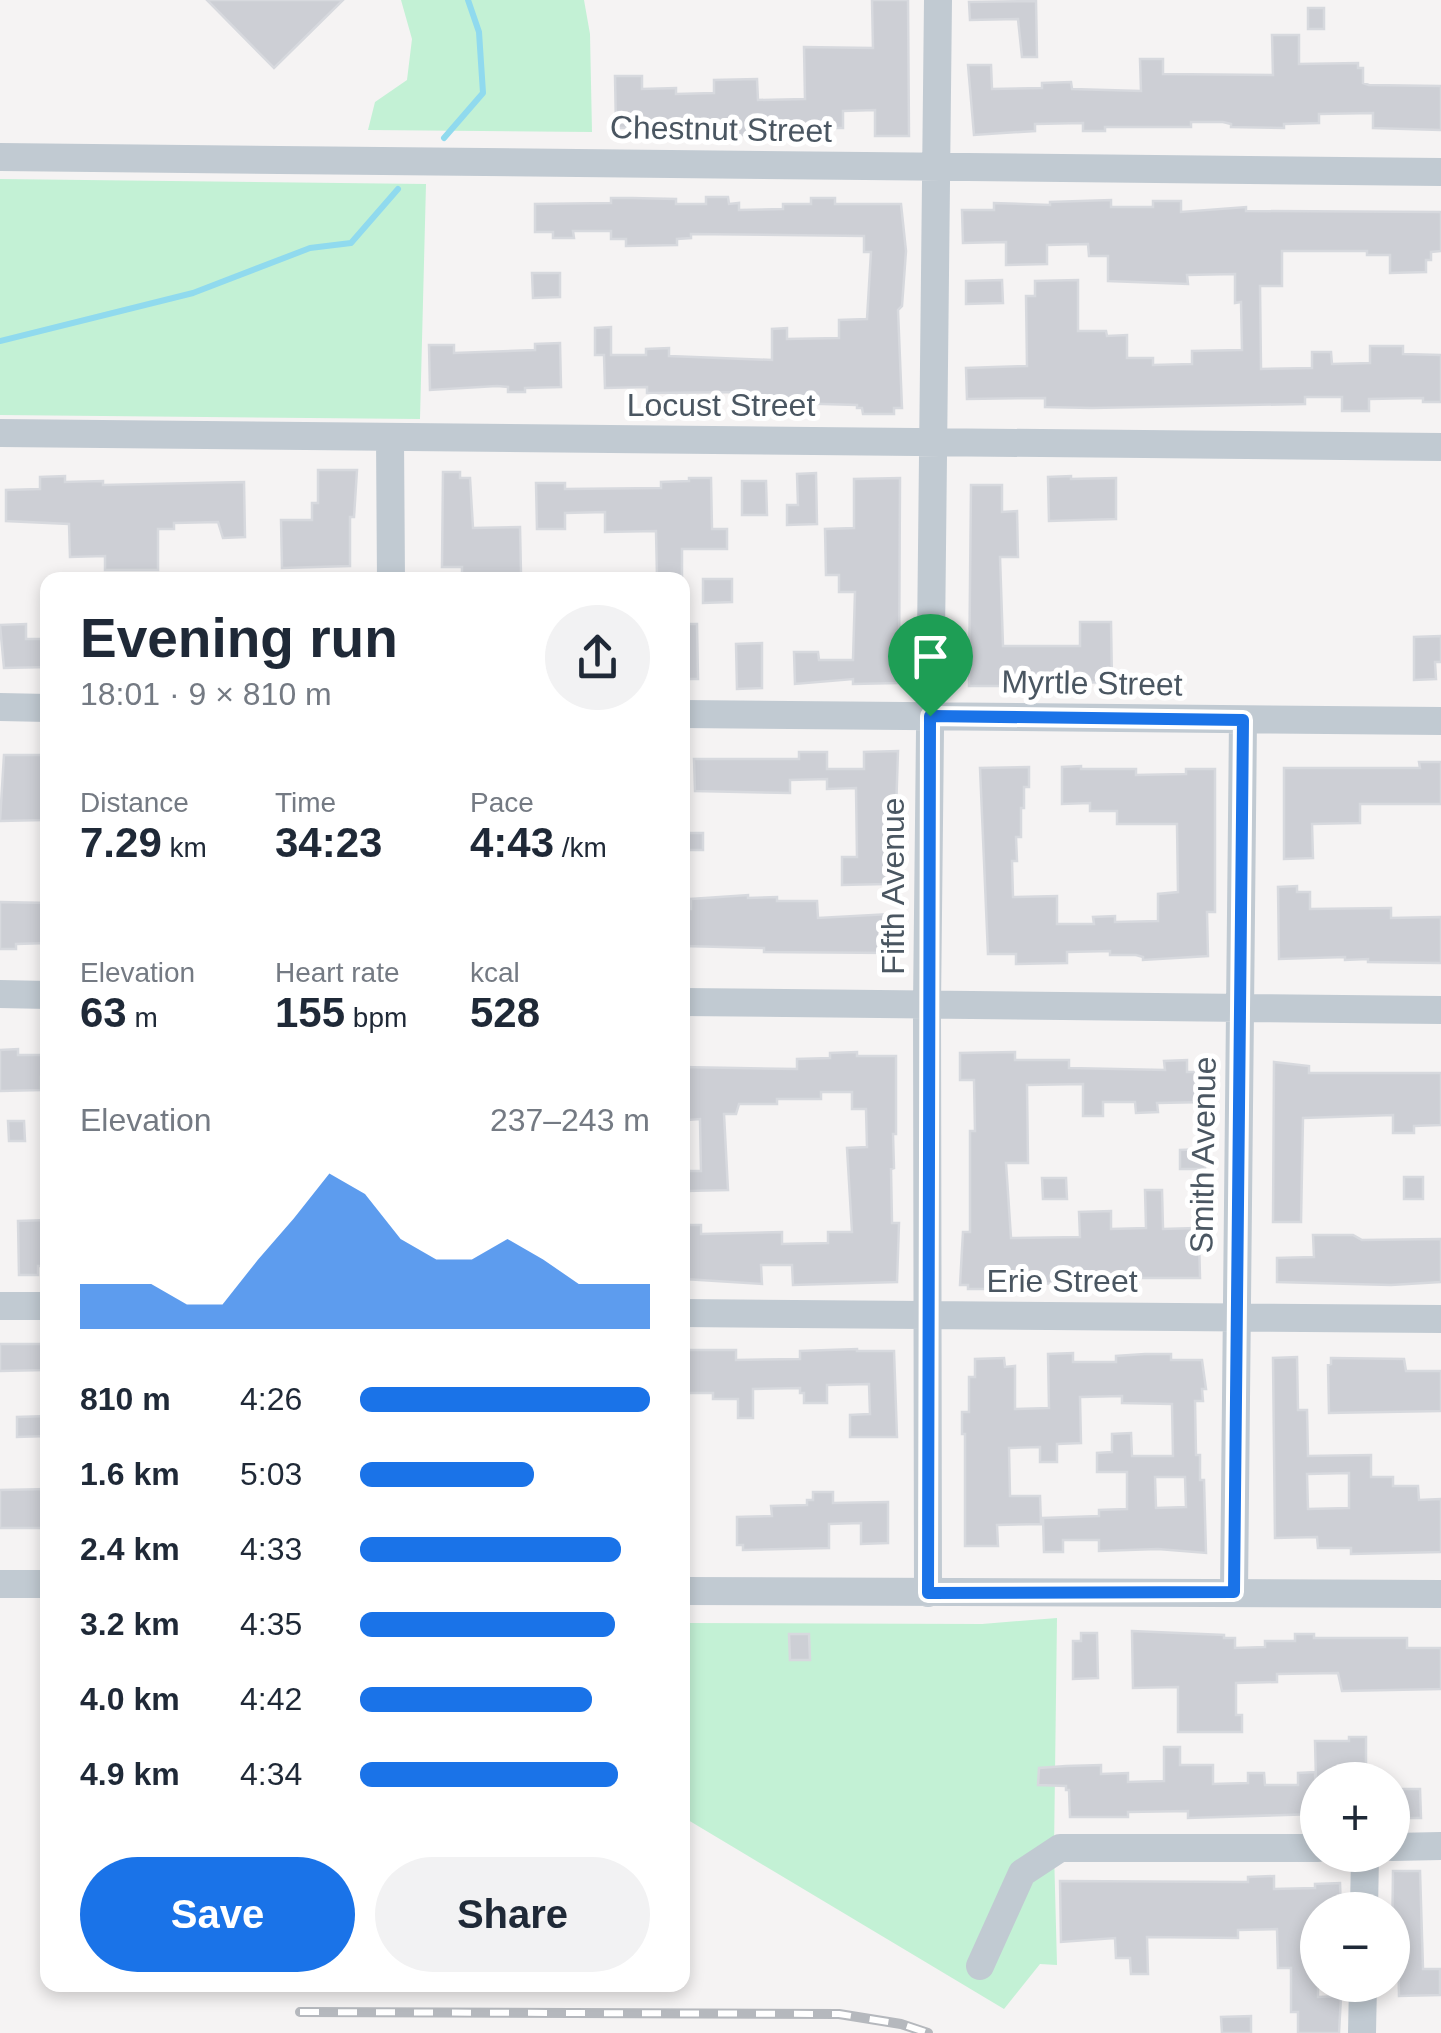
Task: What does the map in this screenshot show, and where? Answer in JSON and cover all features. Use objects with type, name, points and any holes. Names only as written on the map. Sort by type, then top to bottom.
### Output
[{"type":"street","name":"Fifth Avenue","points":[[928,1593],[928,1004],[938,0]]},
{"type":"street","name":"Chestnut Street","points":[[0,157],[1441,172]]},
{"type":"street","name":"Locust Street","points":[[0,433],[1441,446]]},
{"type":"street","points":[[390,438],[391,572]]},
{"type":"street","points":[[0,708],[40,708]]},
{"type":"street","name":"Myrtle Street","points":[[690,714],[1441,721]]},
{"type":"street","name":"Smith Avenue","points":[[1234,1592],[1243,720]]},
{"type":"street","points":[[0,994],[40,995]]},
{"type":"street","points":[[690,1002],[1441,1010]]},
{"type":"street","points":[[0,1306],[40,1306]]},
{"type":"street","name":"Erie Street","points":[[690,1312],[1441,1319]]},
{"type":"street","points":[[0,1584],[40,1584]]},
{"type":"street","points":[[690,1591],[1441,1594]]},
{"type":"street","points":[[1410,1847],[1441,1846]]},
{"type":"street","points":[[980,1966],[1022,1873],[1060,1848],[1300,1848]]},
{"type":"street","points":[[1362,2033],[1363,2002]]},
{"type":"green space","points":[[401,0],[584,0],[590,34],[592,132],[368,130],[375,102],[407,80],[412,39]]},
{"type":"green space","points":[[0,179],[426,184],[420,419],[0,415]]},
{"type":"green space","points":[[1057,1618],[1054,1851],[1057,1965],[1040,1964],[1004,2009],[690,1821],[690,1623],[982,1624]]},
{"type":"building","points":[[207,0],[343,0],[274,68]]},
{"type":"building","points":[[872,0],[908,0],[909,136],[875,136],[875,110],[843,111],[843,128],[770,128],[770,136],[704,134],[704,127],[616,128],[615,76],[642,76],[642,89],[676,88],[676,94],[714,93],[714,80],[757,79],[758,100],[805,99],[804,47],[873,48]]},
{"type":"building","points":[[1036,1],[1037,57],[1022,57],[1018,19],[970,20],[969,2]]},
{"type":"building","points":[[1308,8],[1324,8],[1324,29],[1308,29]]},
{"type":"building","points":[[1272,35],[1299,35],[1299,64],[1358,63],[1358,68],[1363,68],[1363,83],[1369,85],[1441,86],[1441,130],[1373,128],[1373,113],[1319,114],[1319,123],[1284,124],[1284,128],[1191,122],[1191,127],[1105,127],[1105,131],[1083,131],[1083,123],[1035,124],[1035,131],[974,135],[968,65],[991,65],[992,89],[1042,88],[1042,83],[1071,82],[1072,89],[1141,91],[1140,59],[1163,59],[1163,74],[1273,75]]},
{"type":"building","points":[[706,197],[728,197],[729,204],[739,203],[739,210],[783,209],[783,204],[811,204],[811,198],[835,198],[835,204],[901,204],[906,251],[902,306],[898,310],[902,408],[894,408],[894,414],[863,414],[857,405],[753,402],[752,392],[647,393],[647,387],[605,388],[604,355],[595,355],[595,328],[611,327],[611,355],[646,355],[646,349],[669,348],[669,356],[772,360],[772,329],[787,328],[787,339],[839,338],[839,320],[867,319],[871,252],[864,252],[864,236],[691,234],[691,238],[677,239],[677,245],[626,246],[626,239],[611,239],[611,231],[573,231],[574,238],[553,238],[553,232],[535,232],[535,204],[611,203],[611,198],[632,198],[706,204]]},
{"type":"building","points":[[1111,200],[1111,207],[1153,207],[1153,201],[1181,201],[1181,212],[1246,207],[1246,211],[1441,212],[1441,251],[1431,252],[1426,272],[1390,273],[1390,255],[1367,255],[1367,251],[1282,251],[1282,286],[1260,286],[1261,369],[1312,368],[1312,352],[1331,352],[1332,364],[1370,363],[1370,346],[1403,346],[1403,354],[1441,355],[1441,402],[1423,402],[1423,398],[1369,399],[1369,411],[1342,411],[1342,397],[1305,397],[1305,404],[1092,408],[1045,407],[1045,398],[967,399],[966,368],[1027,366],[1026,296],[1035,296],[1035,281],[1078,280],[1078,331],[1127,335],[1127,358],[1153,358],[1153,365],[1192,364],[1192,351],[1242,350],[1241,302],[1235,303],[1235,274],[1187,275],[1188,284],[1108,281],[1108,256],[1089,256],[1088,244],[1047,245],[1047,264],[1006,265],[1006,242],[963,243],[962,210],[994,210],[994,203],[1050,205]]},
{"type":"building","points":[[532,273],[560,273],[560,297],[533,298]]},
{"type":"building","points":[[1002,280],[1003,303],[966,304],[966,281]]},
{"type":"building","points":[[560,343],[561,387],[525,388],[525,392],[508,392],[508,387],[497,386],[430,390],[429,345],[454,345],[454,353],[535,350],[535,344]]},
{"type":"building","points":[[318,470],[357,470],[354,517],[350,517],[350,566],[282,568],[281,520],[312,520],[312,503],[318,503]]},
{"type":"building","points":[[443,472],[460,472],[460,478],[470,478],[473,528],[520,527],[521,572],[462,572],[462,567],[442,567]]},
{"type":"building","points":[[816,473],[817,524],[787,525],[787,505],[798,505],[797,474]]},
{"type":"building","points":[[65,476],[65,482],[103,481],[103,485],[244,482],[245,537],[223,538],[218,522],[174,523],[174,529],[158,529],[158,570],[105,570],[105,556],[70,557],[69,524],[6,521],[6,490],[40,489],[40,477]]},
{"type":"building","points":[[1048,477],[1116,478],[1116,519],[1049,521]]},
{"type":"building","points":[[711,478],[712,529],[727,529],[727,549],[682,549],[682,572],[657,572],[656,531],[605,532],[605,512],[565,513],[565,529],[537,529],[536,483],[565,483],[565,489],[661,488],[661,482]]},
{"type":"building","points":[[900,478],[899,683],[853,684],[853,679],[795,684],[794,652],[818,652],[819,660],[853,660],[855,592],[839,592],[839,575],[826,575],[825,529],[854,528],[854,479]]},
{"type":"building","points":[[742,481],[766,481],[767,515],[742,515]]},
{"type":"building","points":[[971,485],[1002,485],[1002,512],[1017,511],[1018,557],[1000,557],[1003,646],[1080,646],[1080,622],[1111,622],[1112,682],[969,686]]},
{"type":"building","points":[[703,579],[732,579],[732,602],[703,603]]},
{"type":"building","points":[[26,624],[26,639],[40,639],[40,667],[4,668],[0,625]]},
{"type":"building","points":[[690,624],[697,624],[698,679],[690,679]]},
{"type":"building","points":[[1441,636],[1441,662],[1435,662],[1436,679],[1414,680],[1414,637]]},
{"type":"building","points":[[762,643],[762,688],[737,689],[736,644]]},
{"type":"building","points":[[898,751],[894,872],[889,872],[886,884],[842,885],[842,857],[857,857],[856,788],[827,789],[827,779],[790,780],[790,793],[695,791],[694,759],[799,759],[799,752],[827,752],[827,769],[864,769],[864,752]]},
{"type":"building","points":[[4,755],[40,755],[40,820],[0,821]]},
{"type":"building","points":[[1419,762],[1441,762],[1441,804],[1360,804],[1360,823],[1312,824],[1313,858],[1284,859],[1284,768],[1420,768]]},
{"type":"building","points":[[1029,767],[1029,787],[1024,787],[1021,808],[1021,837],[1016,837],[1017,861],[1012,861],[1013,897],[1057,896],[1057,924],[1094,924],[1093,917],[1115,916],[1115,922],[1158,921],[1158,894],[1178,892],[1177,824],[1117,824],[1117,811],[1090,811],[1090,803],[1062,804],[1062,767],[1136,769],[1136,775],[1215,769],[1215,912],[1207,912],[1208,956],[1143,960],[1136,955],[1110,955],[1110,951],[1067,952],[1067,963],[1016,964],[1016,954],[988,954],[980,768]]},
{"type":"building","points":[[690,833],[703,833],[703,850],[690,850]]},
{"type":"building","points":[[1297,886],[1297,892],[1310,892],[1310,909],[1391,908],[1391,918],[1441,917],[1441,963],[1368,962],[1345,957],[1279,959],[1278,887]]},
{"type":"building","points":[[748,895],[777,897],[777,901],[817,901],[818,918],[890,914],[891,953],[764,952],[764,948],[690,946],[691,899]]},
{"type":"building","points":[[0,902],[40,903],[40,943],[0,949]]},
{"type":"building","points":[[18,1049],[18,1055],[40,1055],[40,1090],[0,1091],[0,1050]]},
{"type":"building","points":[[1015,1052],[1015,1060],[1069,1060],[1069,1068],[1165,1070],[1164,1061],[1187,1060],[1187,1072],[1207,1072],[1207,1102],[1157,1103],[1158,1112],[1136,1113],[1135,1102],[1103,1102],[1103,1116],[1083,1116],[1083,1084],[1027,1085],[1028,1163],[1006,1163],[1011,1238],[1080,1237],[1079,1212],[1111,1211],[1111,1229],[1146,1228],[1145,1190],[1162,1190],[1163,1229],[1195,1228],[1200,1278],[1102,1278],[1038,1284],[1038,1275],[1008,1276],[1008,1284],[1000,1285],[1000,1289],[968,1289],[968,1285],[960,1285],[963,1232],[970,1232],[970,1131],[975,1131],[974,1080],[960,1080],[960,1053]]},
{"type":"building","points":[[830,1053],[896,1056],[896,1134],[891,1169],[892,1223],[899,1223],[897,1282],[793,1285],[792,1265],[761,1265],[762,1284],[690,1279],[690,1225],[701,1225],[701,1234],[782,1232],[782,1244],[828,1243],[828,1232],[852,1232],[847,1148],[867,1147],[866,1109],[852,1109],[852,1092],[821,1092],[821,1099],[777,1099],[777,1104],[739,1104],[736,1114],[724,1114],[728,1190],[690,1191],[690,1171],[701,1171],[700,1119],[690,1120],[690,1067],[797,1069],[797,1059],[830,1058]]},
{"type":"building","points":[[1274,1062],[1309,1066],[1309,1073],[1441,1073],[1441,1125],[1414,1126],[1414,1133],[1393,1133],[1393,1115],[1303,1118],[1301,1222],[1273,1222]]},
{"type":"building","points":[[8,1121],[24,1121],[25,1141],[9,1141]]},
{"type":"building","points":[[1205,1149],[1205,1169],[1180,1169],[1180,1150]]},
{"type":"building","points":[[1404,1177],[1423,1177],[1423,1199],[1404,1199]]},
{"type":"building","points":[[1042,1178],[1066,1178],[1067,1199],[1043,1199]]},
{"type":"building","points":[[40,1220],[38,1275],[19,1275],[18,1221]]},
{"type":"building","points":[[1313,1235],[1353,1235],[1362,1240],[1441,1239],[1441,1282],[1277,1282],[1277,1258],[1314,1257]]},
{"type":"building","points":[[0,1344],[40,1344],[40,1370],[0,1371]]},
{"type":"building","points":[[690,1350],[736,1350],[736,1360],[800,1359],[800,1351],[894,1351],[897,1437],[850,1437],[850,1415],[870,1414],[869,1384],[827,1385],[827,1403],[804,1403],[800,1388],[753,1389],[753,1418],[738,1418],[738,1399],[713,1399],[713,1393],[690,1393]]},
{"type":"building","points":[[1073,1353],[1073,1362],[1116,1362],[1116,1356],[1145,1354],[1171,1354],[1171,1360],[1202,1360],[1206,1389],[1202,1389],[1203,1401],[1195,1401],[1196,1455],[1200,1455],[1200,1480],[1204,1480],[1206,1553],[1158,1549],[1099,1551],[1099,1540],[1063,1540],[1063,1552],[1044,1552],[1043,1518],[1099,1516],[1099,1510],[1127,1509],[1127,1472],[1097,1472],[1097,1453],[1112,1452],[1112,1434],[1131,1433],[1132,1456],[1173,1456],[1172,1404],[1122,1403],[1122,1396],[1080,1397],[1081,1443],[1057,1444],[1057,1462],[1040,1462],[1040,1447],[1009,1448],[1010,1496],[1040,1496],[1041,1524],[997,1525],[998,1546],[965,1546],[962,1412],[969,1412],[969,1377],[975,1377],[975,1359],[1004,1358],[1005,1367],[1015,1366],[1015,1409],[1049,1408],[1048,1354]],"holes":[[[1155,1477],[1185,1477],[1186,1507],[1156,1508]]]},
{"type":"building","points":[[1297,1357],[1298,1410],[1307,1410],[1308,1456],[1371,1455],[1371,1477],[1393,1477],[1393,1486],[1418,1486],[1419,1500],[1441,1499],[1441,1552],[1351,1554],[1351,1548],[1318,1548],[1317,1537],[1275,1538],[1273,1358]],"holes":[[[1349,1473],[1349,1508],[1308,1509],[1307,1474]]]},
{"type":"building","points":[[1331,1358],[1404,1359],[1406,1371],[1441,1371],[1441,1411],[1329,1413]]},
{"type":"building","points":[[40,1416],[40,1436],[17,1437],[17,1417]]},
{"type":"building","points":[[40,1489],[40,1528],[0,1528],[0,1490]]},
{"type":"building","points":[[813,1492],[833,1492],[833,1503],[888,1502],[888,1543],[861,1544],[861,1523],[829,1524],[829,1548],[743,1550],[743,1545],[737,1545],[737,1517],[772,1516],[771,1506],[807,1505],[807,1500],[813,1500]]},
{"type":"building","points":[[1132,1631],[1224,1635],[1235,1638],[1235,1648],[1265,1647],[1265,1641],[1295,1641],[1295,1634],[1314,1634],[1314,1638],[1407,1638],[1407,1648],[1441,1648],[1441,1689],[1342,1691],[1338,1673],[1277,1674],[1277,1682],[1236,1683],[1236,1715],[1242,1715],[1242,1732],[1178,1732],[1178,1687],[1133,1688]]},
{"type":"building","points":[[1081,1633],[1097,1633],[1098,1678],[1073,1679],[1073,1641],[1081,1641]]},
{"type":"building","points":[[789,1634],[809,1634],[810,1660],[790,1660]]},
{"type":"building","points":[[1349,1737],[1366,1737],[1366,1762],[1316,1762],[1315,1741],[1349,1741]]},
{"type":"building","points":[[1164,1747],[1180,1747],[1180,1765],[1213,1765],[1213,1784],[1248,1783],[1248,1773],[1264,1773],[1265,1785],[1298,1785],[1300,1773],[1300,1814],[1188,1818],[1188,1811],[1070,1817],[1066,1786],[1038,1785],[1039,1768],[1066,1766],[1101,1765],[1101,1774],[1128,1773],[1128,1782],[1164,1781]]},
{"type":"building","points":[[1410,1789],[1420,1789],[1421,1818],[1410,1818]]},
{"type":"building","points":[[1420,1871],[1423,1969],[1440,1969],[1440,1995],[1410,1996],[1410,1892],[1393,1892],[1393,1872]]},
{"type":"building","points":[[1274,1876],[1274,1889],[1340,1883],[1340,1892],[1300,1892],[1300,2002],[1341,2002],[1339,2033],[1298,2033],[1298,2012],[1291,2012],[1291,1968],[1278,1968],[1277,1929],[1238,1930],[1238,1938],[1147,1937],[1148,1974],[1131,1974],[1130,1958],[1116,1958],[1115,1938],[1061,1942],[1060,1881],[1248,1882],[1248,1877]]},
{"type":"building","points":[[1251,2016],[1251,2033],[1222,2033],[1221,2017]]},
{"type":"waterway","points":[[444,138],[483,93],[479,32],[468,0]]},
{"type":"waterway","points":[[0,341],[193,293],[310,248],[351,243],[398,189]]},
{"type":"railway","points":[[300,2012],[839,2014],[901,2024],[928,2033]]},
{"type":"route","points":[[930,716],[1243,720],[1234,1592],[928,1593],[930,716]]}]
